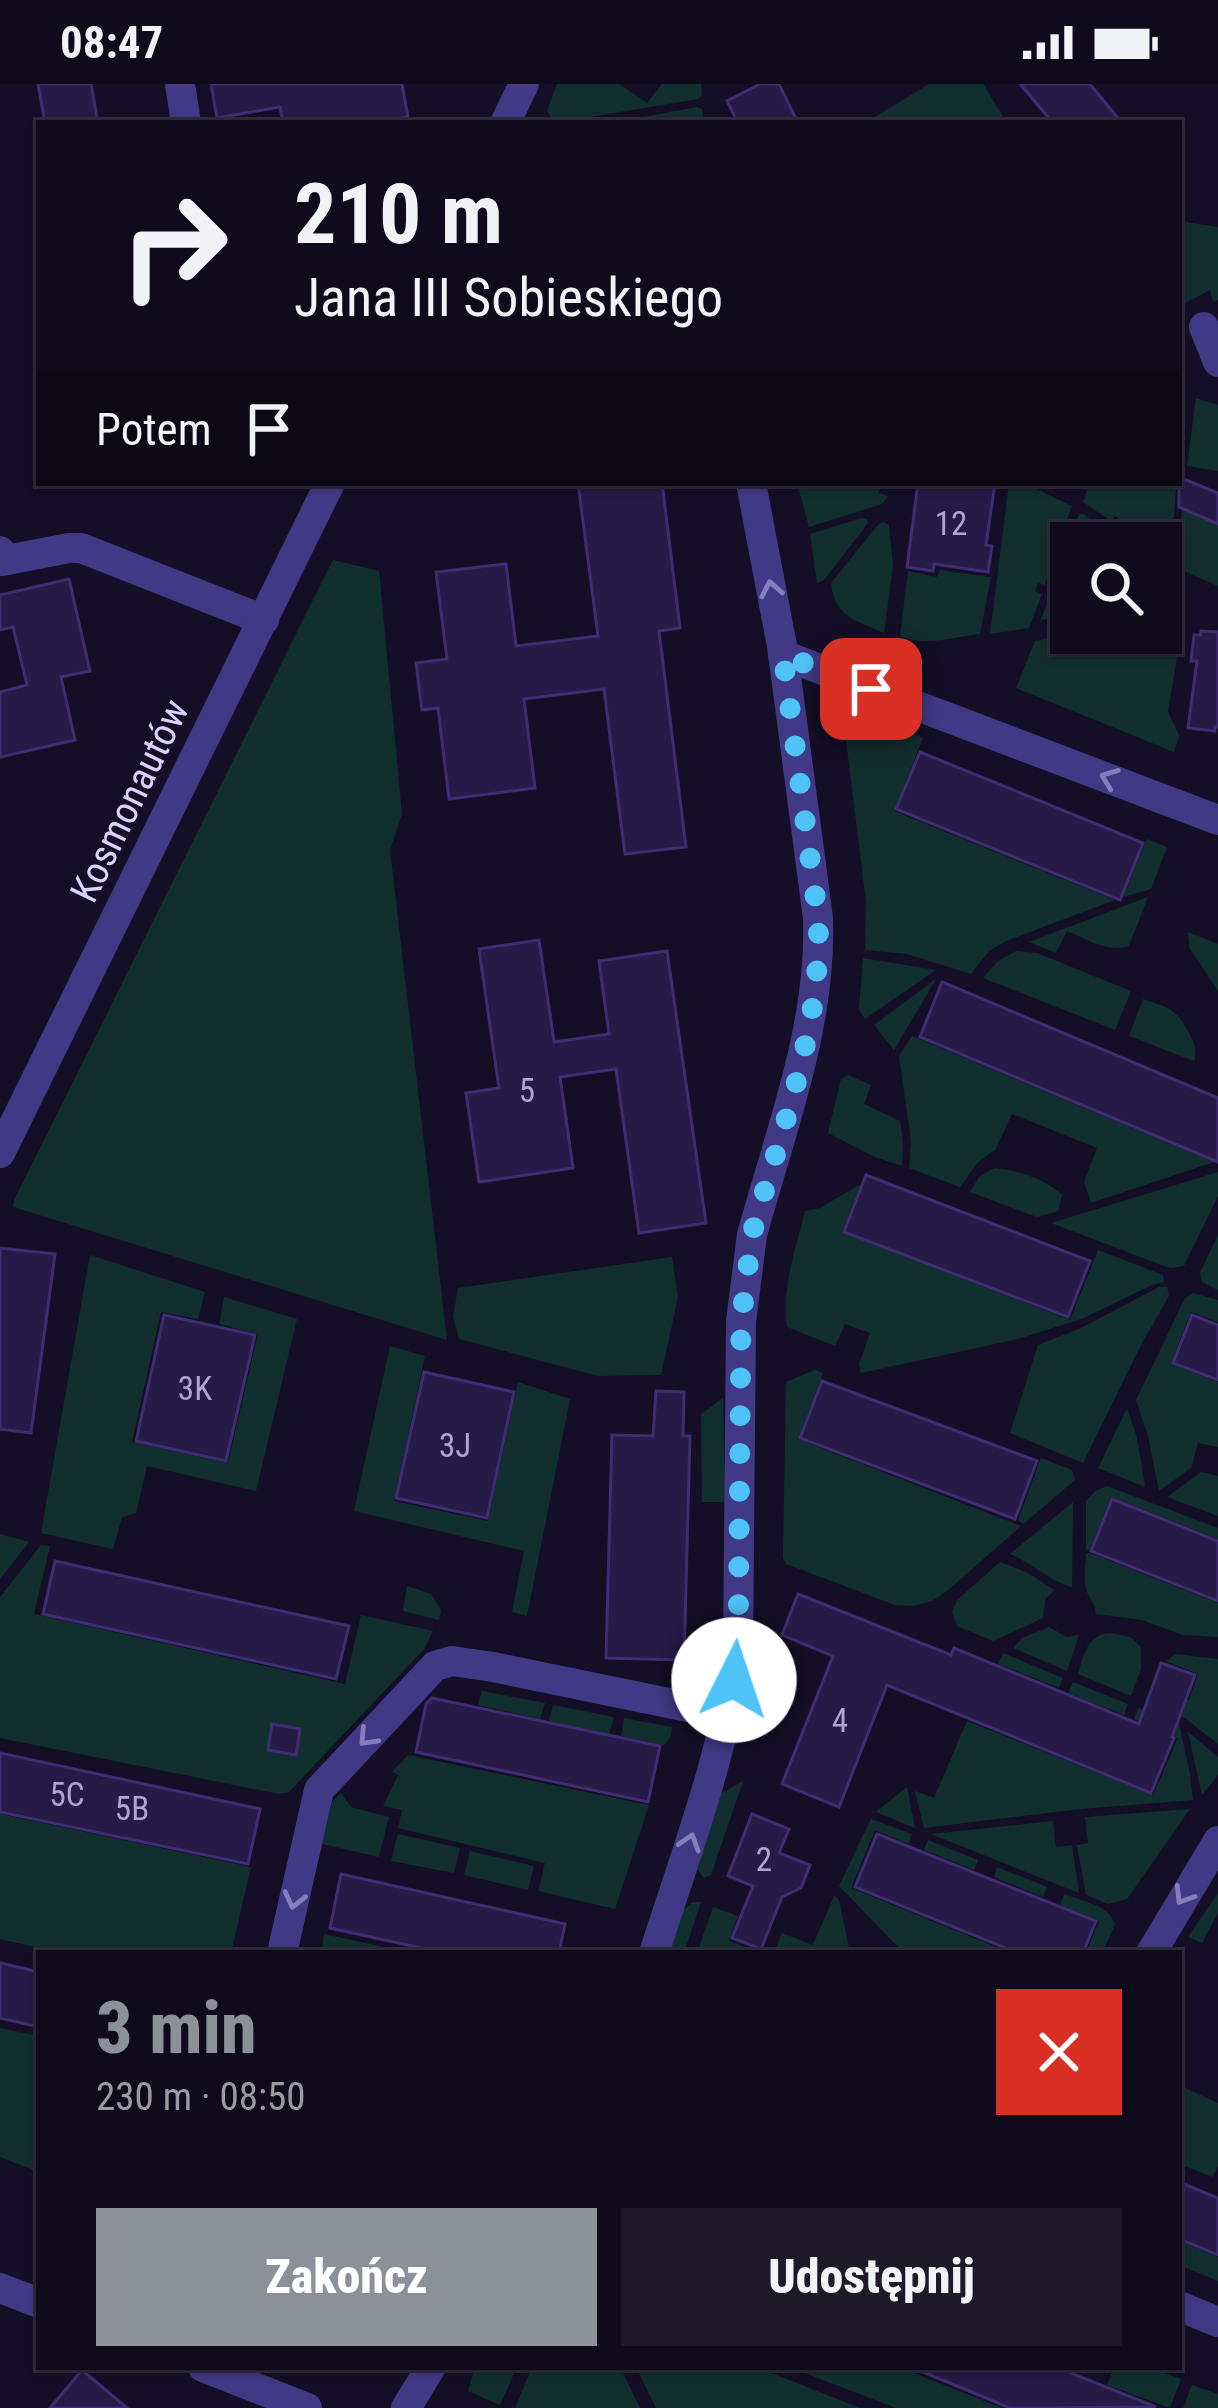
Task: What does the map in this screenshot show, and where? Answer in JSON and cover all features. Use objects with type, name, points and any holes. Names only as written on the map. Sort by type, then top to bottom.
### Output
[{"type":"street","points":[[180,84],[186,120]]},
{"type":"street","points":[[506,120],[524,84]]},
{"type":"street","points":[[1204,327],[1218,362]]},
{"type":"street","name":"Kosmonautów","points":[[0,1154],[329,486]]},
{"type":"street","points":[[655,1950],[728,1715],[738,1650],[746,1270],[813,1008],[819,952],[783,655],[753,486]]},
{"type":"street","points":[[1,558],[81,548],[264,620]]},
{"type":"street","points":[[783,655],[1218,820]]},
{"type":"street","points":[[283,1950],[319,1790],[429,1671],[452,1660],[728,1715]]},
{"type":"street","points":[[1153,1950],[1218,1840]]},
{"type":"street","points":[[0,2288],[36,2302]]},
{"type":"street","points":[[1182,2307],[1218,2322]]},
{"type":"street","points":[[211,2370],[307,2408]]},
{"type":"street","points":[[406,2408],[429,2370]]},
{"type":"green space","points":[[557,84],[619,84],[647,103],[662,84],[701,84],[698,99],[572,120],[555,120],[547,111]]},
{"type":"green space","points":[[929,84],[983,84],[1005,120],[870,120]]},
{"type":"green space","points":[[697,107],[704,120],[627,120]]},
{"type":"green space","points":[[1182,221],[1218,227],[1218,300],[1213,302],[1210,290],[1182,304]]},
{"type":"green space","points":[[1196,398],[1218,405],[1218,471],[1187,466]]},
{"type":"green space","points":[[798,486],[880,486],[879,493],[888,496],[882,504],[809,527]]},
{"type":"green space","points":[[1009,486],[1030,486],[1072,506],[1066,522],[1050,522],[1050,569],[1045,585],[1038,583],[1035,591],[1042,594],[1029,628],[990,634]]},
{"type":"green space","points":[[1089,486],[1176,489],[1173,522],[1122,522],[1115,516],[1111,521],[1083,502]]},
{"type":"green space","points":[[1182,509],[1218,525],[1218,586],[1182,569]]},
{"type":"green space","points":[[862,518],[868,523],[817,583],[810,534]]},
{"type":"green space","points":[[883,522],[889,525],[893,566],[884,633],[842,611],[831,583]]},
{"type":"green space","points":[[333,560],[379,571],[402,814],[390,850],[447,1340],[13,1207]]},
{"type":"green space","points":[[940,570],[991,577],[980,634],[929,641],[900,636],[908,571],[937,577]]},
{"type":"green space","points":[[1050,595],[1050,619],[1041,620]]},
{"type":"green space","points":[[1050,638],[1050,654],[1178,654],[1168,711],[1179,736],[1174,752],[1016,688],[1035,641]]},
{"type":"green space","points":[[863,713],[923,738],[894,811],[1115,900],[1006,941],[989,951],[971,974],[907,954],[865,950],[866,902],[844,724]]},
{"type":"green space","points":[[1147,839],[1167,847],[1151,889],[1123,897]]},
{"type":"green space","points":[[1148,897],[1129,946],[1106,946],[1067,931],[1056,953],[1029,942]]},
{"type":"green space","points":[[1188,932],[1218,944],[1218,991],[1189,947]]},
{"type":"green space","points":[[1016,951],[1037,953],[1131,991],[1115,1030],[983,978],[998,961]]},
{"type":"green space","points":[[863,958],[936,970],[865,1019],[859,1010]]},
{"type":"green space","points":[[936,979],[894,1050],[874,1025]]},
{"type":"green space","points":[[1143,999],[1180,1018],[1194,1044],[1194,1061],[1129,1036]]},
{"type":"green space","points":[[912,1036],[1214,1162],[1091,1203],[1084,1182],[1097,1148],[1012,1114],[995,1150],[978,1162],[960,1187],[909,1168],[911,1141],[899,1056]]},
{"type":"green space","points":[[848,1075],[871,1085],[864,1104],[900,1121],[902,1166],[828,1133],[841,1079]]},
{"type":"green space","points":[[994,1168],[1048,1184],[1062,1195],[1058,1211],[1037,1217],[970,1192],[979,1177]]},
{"type":"green space","points":[[1218,1172],[1218,1196],[1184,1266],[1164,1266],[1051,1223]]},
{"type":"green space","points":[[861,1184],[842,1232],[1070,1320],[1098,1250],[1163,1275],[1164,1282],[1084,1318],[1018,1339],[861,1373],[859,1364],[870,1333],[845,1324],[835,1346],[787,1327],[786,1298],[805,1211],[820,1208]]},
{"type":"green space","points":[[1218,1235],[1218,1290],[1202,1282],[1200,1273]]},
{"type":"green space","points":[[90,1255],[205,1292],[198,1319],[161,1312],[132,1442],[228,1463],[258,1334],[219,1324],[224,1297],[297,1319],[256,1491],[147,1466],[136,1513],[122,1517],[113,1549],[41,1533]]},
{"type":"green space","points":[[672,1257],[678,1297],[661,1375],[598,1376],[459,1339],[453,1317],[458,1288]]},
{"type":"green space","points":[[1167,1287],[1169,1296],[1083,1463],[1010,1433],[1038,1345]]},
{"type":"green space","points":[[1193,1293],[1218,1300],[1218,1322],[1191,1312],[1171,1363],[1218,1382],[1218,1447],[1198,1443],[1191,1468],[1159,1491],[1136,1400],[1185,1298]]},
{"type":"green space","points":[[390,1346],[425,1356],[394,1501],[488,1521],[518,1382],[570,1399],[527,1616],[512,1612],[524,1551],[354,1511]]},
{"type":"green space","points":[[815,1370],[823,1373],[798,1439],[1021,1526],[932,1601],[895,1605],[786,1564],[786,1382]]},
{"type":"green space","points":[[723,1398],[725,1502],[702,1502],[701,1414]]},
{"type":"green space","points":[[1127,1408],[1137,1438],[1145,1487],[1098,1468]]},
{"type":"green space","points":[[1041,1458],[1072,1470],[1075,1480],[1023,1524],[1018,1520]]},
{"type":"green space","points":[[1201,1472],[1218,1476],[1218,1516],[1167,1497]]},
{"type":"green space","points":[[1107,1486],[1218,1528],[1218,1539],[1111,1497],[1086,1550],[1086,1501]]},
{"type":"green space","points":[[1073,1502],[1072,1587],[1010,1554]]},
{"type":"green space","points":[[0,1534],[29,1542],[0,1579]]},
{"type":"green space","points":[[41,1545],[50,1546],[34,1614],[345,1684],[361,1615],[433,1631],[425,1648],[289,1792],[279,1794],[0,1738],[0,1597]]},
{"type":"green space","points":[[1086,1554],[1218,1603],[1218,1637],[1183,1635],[1142,1620],[1096,1614],[1085,1585]]},
{"type":"green space","points":[[1000,1562],[1054,1590],[1045,1600],[1043,1618],[993,1641],[957,1626],[952,1612],[957,1600]]},
{"type":"green space","points":[[407,1586],[431,1594],[441,1610],[439,1620],[403,1611]]},
{"type":"green space","points":[[1049,1627],[1067,1637],[1079,1635],[1067,1671],[1013,1648],[1022,1638]]},
{"type":"green space","points":[[1111,1633],[1130,1637],[1141,1647],[1141,1669],[1131,1696],[1078,1674],[1092,1641]]},
{"type":"green space","points":[[1003,1653],[1063,1678],[1059,1688],[998,1664]]},
{"type":"green space","points":[[1175,1654],[1218,1659],[1218,1744],[1185,1718],[1145,1701],[1151,1686],[1189,1700],[1198,1674],[1166,1661]]},
{"type":"green space","points":[[1073,1682],[1128,1704],[1124,1715],[1068,1693]]},
{"type":"green space","points":[[482,1691],[545,1703],[540,1719],[478,1705]]},
{"type":"green space","points":[[553,1705],[614,1717],[609,1734],[549,1721]]},
{"type":"green space","points":[[1138,1708],[1179,1724],[1193,1800],[924,1828],[915,1791],[934,1798],[967,1721],[1153,1795],[1178,1738],[1134,1719]]},
{"type":"green space","points":[[624,1718],[672,1727],[671,1736],[664,1745],[621,1736]]},
{"type":"green space","points":[[1188,1732],[1218,1757],[1218,1775],[1202,1795]]},
{"type":"green space","points":[[408,1755],[649,1805],[615,1909],[538,1891],[545,1863],[398,1828],[402,1810],[383,1806],[398,1775],[392,1772]]},
{"type":"green space","points":[[743,1781],[711,1875],[704,1878],[696,1860],[717,1796]]},
{"type":"green space","points":[[907,1787],[915,1828],[876,1812]]},
{"type":"green space","points":[[341,1793],[351,1807],[389,1817],[379,1857],[322,1844],[332,1802]]},
{"type":"green space","points":[[1190,1809],[1127,1899],[1108,1904],[1086,1895],[1077,1845],[1088,1843],[1085,1817]]},
{"type":"green space","points":[[0,1814],[251,1867],[232,1950],[49,1950],[0,1939]]},
{"type":"green space","points":[[871,1819],[912,1834],[908,1844],[875,1830],[851,1888],[1004,1950],[901,1950],[839,1886]]},
{"type":"green space","points":[[1053,1821],[1056,1847],[1072,1845],[1079,1893],[931,1834]]},
{"type":"green space","points":[[398,1834],[460,1848],[454,1873],[391,1861]]},
{"type":"green space","points":[[928,1840],[978,1860],[974,1870],[924,1850]]},
{"type":"green space","points":[[470,1851],[534,1866],[528,1890],[464,1875]]},
{"type":"green space","points":[[997,1867],[1047,1887],[1043,1897],[994,1877]]},
{"type":"green space","points":[[1218,1893],[1218,1913],[1202,1943],[1188,1937]]},
{"type":"green space","points":[[1064,1894],[1112,1918],[1115,1925],[1103,1950],[1087,1950],[1099,1921],[1060,1905]]},
{"type":"green space","points":[[834,1896],[839,1900],[849,1950],[775,1950],[782,1933],[813,1945]]},
{"type":"green space","points":[[701,1902],[685,1950],[667,1950],[683,1910]]},
{"type":"green space","points":[[713,1907],[738,1916],[729,1941],[753,1950],[698,1950]]},
{"type":"green space","points":[[324,1934],[397,1950],[322,1950]]},
{"type":"green space","points":[[0,2028],[36,2035],[36,2171],[0,2157]]},
{"type":"green space","points":[[1182,2086],[1218,2103],[1218,2166],[1213,2177],[1182,2165]]},
{"type":"green space","points":[[1182,2242],[1218,2257],[1218,2281],[1182,2266]]},
{"type":"green space","points":[[474,2370],[516,2370],[500,2405],[468,2391]]},
{"type":"green space","points":[[531,2370],[621,2370],[640,2408],[515,2408]]},
{"type":"green space","points":[[637,2370],[764,2370],[860,2408],[656,2408]]},
{"type":"green space","points":[[797,2370],[907,2370],[1002,2408],[896,2408]]},
{"type":"green space","points":[[1113,2370],[1157,2370],[1181,2379],[1170,2408],[1107,2385]]},
{"type":"green space","points":[[1192,2385],[1218,2394],[1218,2408],[1183,2408]]},
{"type":"building","points":[[38,84],[91,84],[97,120],[44,120]]},
{"type":"building","points":[[211,84],[402,84],[408,117],[282,120],[280,107],[217,118]]},
{"type":"building","points":[[760,84],[779,84],[797,120],[736,120],[727,101]]},
{"type":"building","points":[[1020,84],[1090,84],[1120,120],[1050,120]]},
{"type":"building","points":[[1182,478],[1218,493],[1218,524],[1179,507]]},
{"type":"building","points":[[578,486],[662,486],[680,628],[659,631],[686,847],[625,854],[604,689],[524,699],[535,788],[449,799],[438,708],[422,710],[416,663],[447,659],[436,572],[506,564],[516,646],[598,636]]},
{"type":"building","points":[[918,486],[995,486],[986,545],[992,546],[988,572],[934,564],[933,571],[907,567]]},
{"type":"building","points":[[69,579],[90,671],[61,677],[75,740],[0,757],[0,692],[27,685],[13,627],[0,630],[0,595]]},
{"type":"building","points":[[1218,632],[1215,731],[1188,728],[1197,661],[1191,661],[1194,635]]},
{"type":"building","points":[[920,752],[1143,843],[1120,900],[896,809]]},
{"type":"building","points":[[539,940],[554,1042],[609,1034],[599,961],[667,951],[706,1223],[639,1233],[616,1069],[560,1077],[573,1168],[479,1182],[466,1093],[499,1088],[479,949]]},
{"type":"building","points":[[942,982],[1218,1098],[1218,1162],[920,1037]]},
{"type":"building","points":[[866,1175],[1090,1261],[1068,1317],[844,1232]]},
{"type":"building","points":[[0,1248],[55,1254],[31,1433],[0,1429]]},
{"type":"building","points":[[164,1315],[255,1335],[226,1461],[136,1441]]},
{"type":"building","points":[[1192,1315],[1218,1325],[1218,1380],[1173,1363]]},
{"type":"building","points":[[424,1372],[514,1392],[487,1518],[396,1498]]},
{"type":"building","points":[[822,1381],[1037,1461],[1015,1519],[800,1438]]},
{"type":"building","points":[[656,1391],[684,1392],[683,1436],[690,1436],[684,1660],[606,1658],[612,1435],[653,1436]]},
{"type":"building","points":[[1112,1499],[1218,1541],[1218,1601],[1091,1551]]},
{"type":"building","points":[[55,1561],[349,1626],[336,1679],[43,1614]]},
{"type":"building","points":[[798,1594],[951,1655],[954,1648],[1139,1724],[1161,1663],[1195,1675],[1151,1793],[887,1685],[839,1807],[782,1784],[833,1656],[782,1635]]},
{"type":"building","points":[[432,1698],[660,1746],[648,1802],[416,1752],[426,1704]]},
{"type":"building","points":[[272,1724],[300,1729],[296,1755],[268,1750]]},
{"type":"building","points":[[0,1753],[260,1809],[248,1864],[0,1812]]},
{"type":"building","points":[[752,1814],[789,1829],[779,1853],[810,1865],[801,1888],[782,1897],[761,1949],[732,1938],[753,1886],[728,1876]]},
{"type":"building","points":[[877,1834],[1096,1921],[1084,1950],[1011,1950],[855,1887]]},
{"type":"building","points":[[341,1874],[565,1924],[560,1950],[430,1950],[330,1928]]},
{"type":"building","points":[[0,1963],[36,1971],[36,2026],[0,2018]]},
{"type":"building","points":[[1182,2183],[1218,2198],[1218,2255],[1182,2240]]},
{"type":"building","points":[[82,2370],[127,2408],[50,2408]]},
{"type":"building","points":[[918,2370],[1064,2370],[1156,2407],[1010,2408]]},
{"type":"route","points":[[734,1680],[746,1270],[813,1008],[819,952],[783,655],[871,689]]}]
